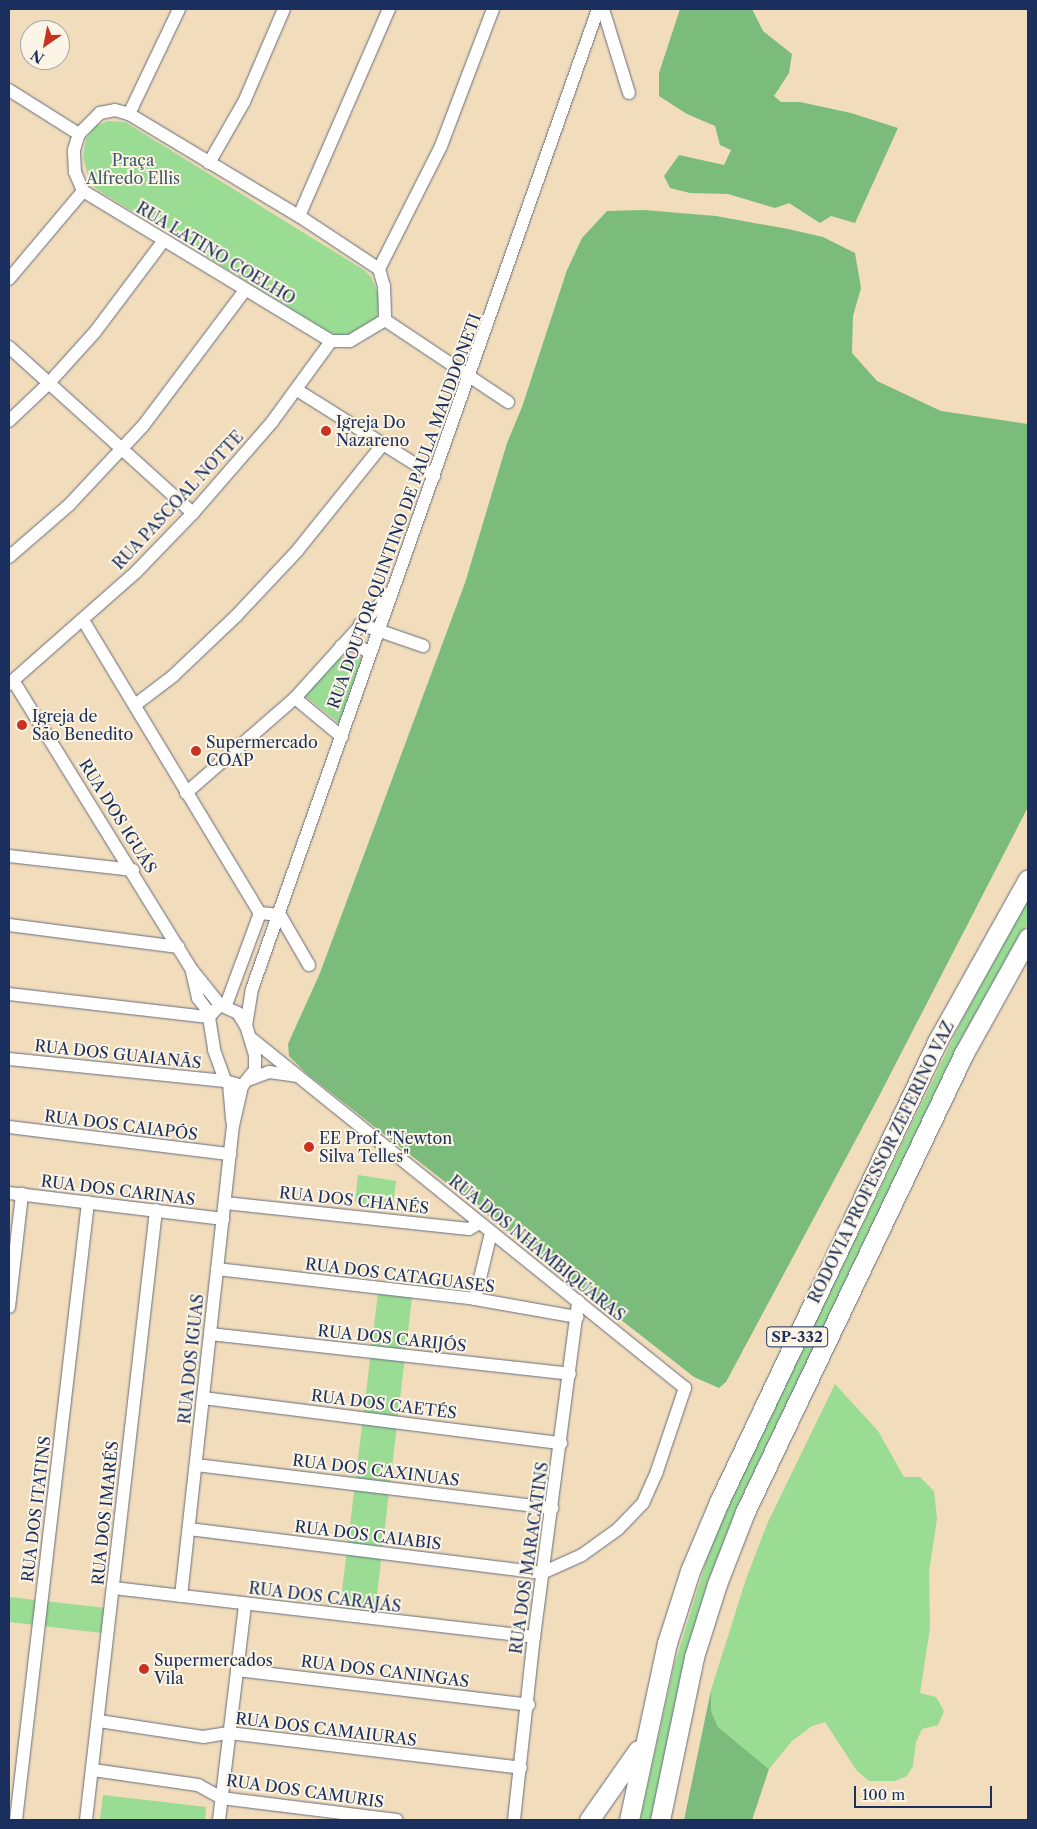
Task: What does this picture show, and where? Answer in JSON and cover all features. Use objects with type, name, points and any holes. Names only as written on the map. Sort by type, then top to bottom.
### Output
[{"type":"highway","name":"RODOVIA PROFESSOR ZEFERINO VAZ","points":[[629,1820],[645,1738],[667,1643],[684,1589],[719,1502],[938,1040],[1028,879]]},
{"type":"highway","name":"RODOVIA PROFESSOR ZEFERINO VAZ","points":[[660,1820],[694,1657],[717,1584],[745,1512],[964,1053],[1028,938]]},
{"type":"highway","points":[[589,1820],[627,1769],[645,1738]]},
{"type":"street","points":[[129,114],[179,9]]},
{"type":"street","points":[[208,163],[244,102],[284,9]]},
{"type":"street","points":[[299,216],[389,9]]},
{"type":"street","points":[[379,270],[441,146],[493,9]]},
{"type":"street","name":"RUA DOUTOR QUINTINO DE PAULA MAUDDONETI","points":[[246,1026],[252,990],[598,9]]},
{"type":"street","points":[[603,9],[629,93]]},
{"type":"street","points":[[9,90],[79,134]]},
{"type":"street","points":[[9,279],[82,191],[75,165],[74,150],[79,134],[100,113],[115,110],[129,114],[299,216],[379,270],[384,286],[385,320]]},
{"type":"street","name":"RUA LATINO COELHO","points":[[82,191],[331,342]]},
{"type":"street","points":[[9,420],[49,383],[95,332],[164,240]]},
{"type":"street","points":[[9,557],[70,505],[161,405],[245,290]]},
{"type":"street","points":[[385,320],[469,378],[508,402]]},
{"type":"street","points":[[331,342],[358,338],[385,320]]},
{"type":"street","name":"RUA PASCOAL NOTTE","points":[[12,683],[83,620],[193,514],[297,390],[331,342]]},
{"type":"street","points":[[9,348],[193,514]]},
{"type":"street","points":[[297,390],[434,476]]},
{"type":"street","points":[[135,706],[173,676],[237,615],[297,550],[383,444]]},
{"type":"street","points":[[186,793],[295,698],[340,646],[392,591]]},
{"type":"street","points":[[83,620],[260,913]]},
{"type":"street","points":[[360,624],[423,646]]},
{"type":"street","points":[[340,646],[353,645],[371,652]]},
{"type":"street","name":"RUA DOS IGUÁS","points":[[12,683],[133,870],[179,946],[192,970],[198,998],[216,1010]]},
{"type":"street","points":[[295,698],[342,737]]},
{"type":"street","points":[[9,856],[133,870]]},
{"type":"street","points":[[260,913],[280,915],[309,965]]},
{"type":"street","points":[[237,1082],[214,1050],[216,1010],[260,913]]},
{"type":"street","points":[[9,926],[179,946]]},
{"type":"street","points":[[9,994],[216,1010]]},
{"type":"street","name":"RUA DOS IGUAS","points":[[181,1596],[237,1082],[255,1070],[252,1039],[238,1013],[216,1010]]},
{"type":"street","name":"RUA DOS NHAMBIQUARAS","points":[[252,1039],[684,1388],[657,1471],[643,1503],[618,1529],[582,1555],[542,1573]]},
{"type":"street","name":"RUA DOS GUAIANÃS","points":[[9,1059],[237,1082]]},
{"type":"street","name":"RUA DOS NHAMBIQUARAS","points":[[237,1082],[269,1072],[286,1072],[299,1077]]},
{"type":"street","name":"RUA DOS CAIAPÓS","points":[[9,1127],[230,1154]]},
{"type":"street","name":"RUA DOS CARINAS","points":[[9,1193],[223,1219]]},
{"type":"street","points":[[9,1307],[22,1194]]},
{"type":"street","name":"RUA DOS ITATINS","points":[[16,1820],[88,1202]]},
{"type":"street","name":"RUA DOS CHANÉS","points":[[225,1203],[469,1229],[479,1223]]},
{"type":"street","name":"RUA DOS IMARÉS","points":[[86,1820],[99,1721],[156,1210]]},
{"type":"street","points":[[475,1299],[491,1233]]},
{"type":"street","name":"RUA DOS CATAGUASES","points":[[217,1269],[475,1299],[577,1317]]},
{"type":"street","name":"RUA DOS MARACATINS","points":[[514,1820],[529,1705],[534,1637],[561,1443],[578,1301]]},
{"type":"street","name":"RUA DOS CARIJÓS","points":[[210,1334],[570,1374]]},
{"type":"street","name":"RUA DOS CAETÉS","points":[[203,1398],[561,1443]]},
{"type":"street","name":"RUA DOS CAXINUAS","points":[[196,1465],[552,1508]]},
{"type":"street","name":"RUA DOS CAIABIS","points":[[189,1528],[542,1573]]},
{"type":"street","name":"RUA DOS CARAJÁS","points":[[113,1588],[534,1637]]},
{"type":"street","points":[[219,1820],[245,1604]]},
{"type":"street","name":"RUA DOS CANINGAS","points":[[237,1670],[529,1705]]},
{"type":"street","name":"RUA DOS CAMAIURAS","points":[[99,1721],[203,1737],[229,1734],[521,1768]]},
{"type":"street","name":"RUA DOS CAMURIS","points":[[93,1770],[198,1785],[221,1798],[397,1820]]},
{"type":"green space","points":[[680,9],[752,9],[763,31],[792,54],[789,73],[774,96],[781,102],[800,102],[851,113],[898,128],[855,223],[831,216],[820,223],[789,203],[775,208],[728,194],[690,193],[670,188],[664,176],[679,155],[724,165],[731,150],[720,145],[715,126],[687,114],[659,96],[659,73]]},
{"type":"green space","name":"Praça Alfredo Ellis","points":[[108,121],[125,122],[364,270],[371,277],[381,299],[376,320],[369,330],[344,337],[331,333],[98,190],[90,183],[83,156],[86,139],[94,127]]},
{"type":"green space","points":[[644,210],[716,216],[788,229],[823,237],[855,253],[861,288],[853,316],[852,353],[877,381],[941,411],[1028,424],[1028,807],[876,1102],[726,1382],[719,1388],[694,1377],[306,1073],[289,1056],[288,1044],[320,973],[465,583],[507,443],[522,407],[567,270],[582,238],[607,211]]},
{"type":"green space","points":[[365,657],[341,725],[304,695],[340,658]]},
{"type":"green space","points":[[1028,899],[1028,923],[1003,967],[740,1506],[653,1820],[640,1820],[674,1666],[710,1549],[731,1496],[964,1016]]},
{"type":"green space","points":[[358,1175],[396,1181],[393,1207],[355,1202]]},
{"type":"green space","points":[[378,1293],[412,1297],[375,1612],[340,1608]]},
{"type":"green space","points":[[835,1384],[878,1431],[904,1477],[920,1477],[934,1491],[937,1519],[929,1572],[930,1628],[920,1693],[936,1697],[944,1711],[938,1725],[922,1729],[916,1742],[913,1766],[907,1776],[895,1781],[869,1781],[857,1771],[825,1722],[812,1726],[792,1741],[769,1769],[718,1727],[711,1711],[711,1690],[746,1579],[768,1522]]},
{"type":"green space","points":[[9,1597],[106,1608],[102,1633],[9,1622]]},
{"type":"green space","points":[[711,1690],[711,1711],[718,1727],[769,1769],[752,1820],[684,1820]]},
{"type":"green space","points":[[103,1795],[206,1807],[205,1820],[100,1820]]},
{"type":"place","name":"Igreja Do Nazareno","points":[[326,431]]},
{"type":"place","name":"Igreja de São Benedito","points":[[22,725]]},
{"type":"place","name":"Supermercado COAP","points":[[196,751]]},
{"type":"place","name":"EE Prof. \"Newton Silva Telles\"","points":[[309,1147]]},
{"type":"place","name":"Supermercados Vila","points":[[144,1669]]}]
